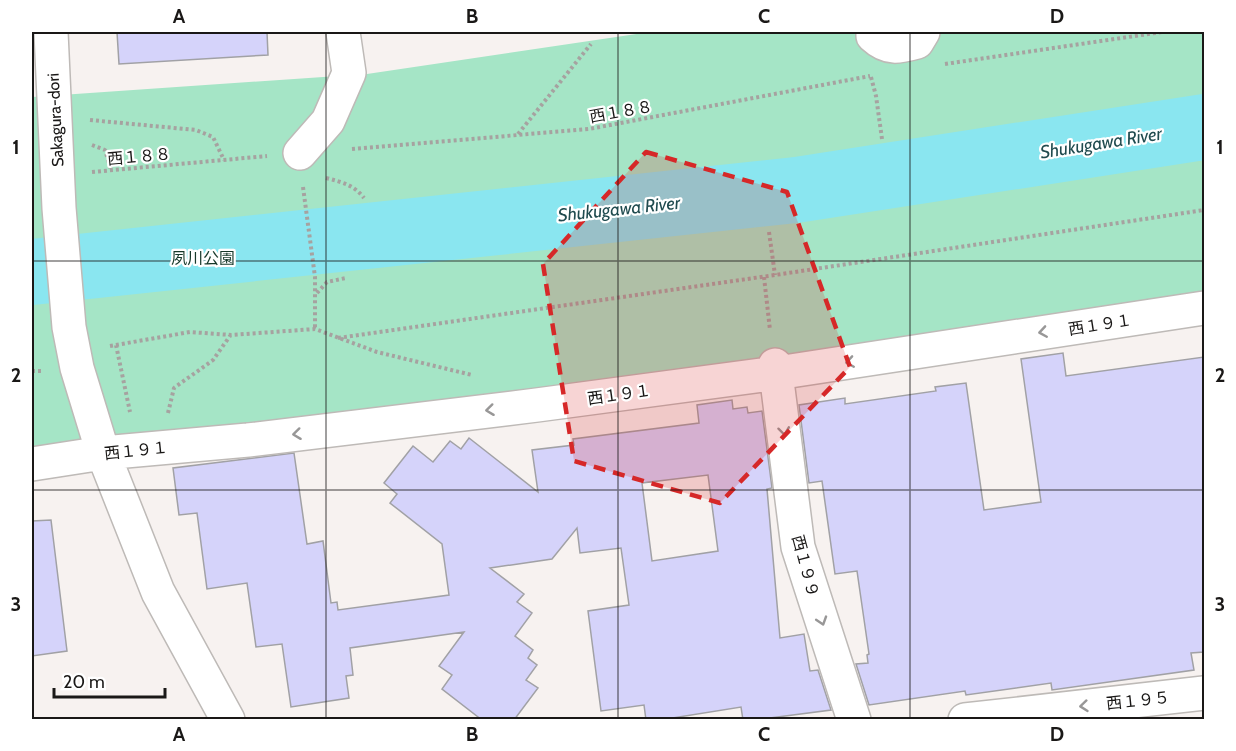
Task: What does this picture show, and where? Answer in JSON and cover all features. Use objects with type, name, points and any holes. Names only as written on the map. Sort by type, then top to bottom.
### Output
[{"type":"street","name":"Sakagura-dori","points":[[51,32],[58,208],[69,327],[77,368],[81,449],[228,720]]},
{"type":"street","points":[[300,153],[328,121],[349,73],[344,32]]},
{"type":"street","points":[[873,34],[880,43],[890,47],[917,42],[923,32]]},
{"type":"street","name":"西１９１","points":[[32,464],[81,449],[144,441],[248,440],[535,399],[776,369],[1204,308]]},
{"type":"street","name":"西１９９","points":[[776,369],[798,547],[854,720]]},
{"type":"street","name":"西１９５","points":[[965,720],[1204,693]]},
{"type":"path","points":[[937,66],[1162,32]]},
{"type":"path","points":[[518,135],[591,44]]},
{"type":"path","name":"西１８８","points":[[90,172],[589,129],[877,74]]},
{"type":"path","points":[[871,76],[882,140]]},
{"type":"path","points":[[88,120],[196,130],[213,136],[224,160]]},
{"type":"path","points":[[90,144],[105,150],[111,170]]},
{"type":"path","points":[[322,177],[344,182],[357,189],[364,198]]},
{"type":"path","points":[[303,191],[315,277],[315,329]]},
{"type":"path","points":[[338,338],[764,277],[1204,210]]},
{"type":"path","points":[[769,232],[776,275]]},
{"type":"path","points":[[764,277],[776,369]]},
{"type":"path","points":[[316,295],[327,282],[346,278]]},
{"type":"path","points":[[231,335],[213,360],[174,388],[165,424],[144,441],[116,345],[190,332],[231,335],[315,329],[377,352],[476,376]]},
{"type":"highlighted area","points":[[646,152],[787,192],[850,367],[720,503],[574,461],[543,264]]},
{"type":"green space","name":"夙川公園","points":[[650,32],[1204,32],[1204,294],[825,354],[32,452],[32,97],[367,74]]},
{"type":"building","points":[[117,32],[267,32],[268,55],[119,64]]},
{"type":"building","points":[[1063,353],[1066,376],[1204,357],[1204,652],[1191,653],[1194,670],[1052,690],[1051,683],[966,695],[965,691],[869,705],[856,664],[868,663],[867,655],[869,654],[857,571],[835,574],[822,481],[809,483],[799,405],[845,398],[845,404],[936,391],[935,387],[966,383],[984,510],[1041,502],[1021,359]]},
{"type":"building","points":[[732,400],[733,409],[747,407],[748,413],[762,411],[772,488],[767,489],[780,638],[804,634],[810,671],[818,670],[831,710],[755,720],[743,720],[741,707],[660,720],[646,720],[644,705],[601,711],[588,611],[629,605],[621,548],[580,553],[577,528],[552,559],[490,568],[524,594],[517,602],[532,613],[515,636],[533,650],[528,658],[537,665],[526,680],[538,688],[514,720],[482,720],[442,689],[452,675],[439,666],[464,632],[350,648],[353,675],[346,676],[349,698],[291,707],[282,644],[256,647],[247,583],[207,589],[197,513],[179,515],[173,468],[294,453],[307,544],[323,541],[331,603],[337,602],[338,610],[449,595],[442,544],[390,503],[397,494],[384,483],[413,446],[433,462],[450,441],[461,449],[469,438],[538,492],[532,450],[574,445],[573,439],[699,423],[697,405]],"holes":[[[708,475],[718,551],[652,561],[642,483]]]},
{"type":"building","points":[[51,520],[67,651],[32,656],[32,521]]},
{"type":"waterway","name":"Shukugawa River","points":[[32,272],[796,190],[1204,127]]}]
